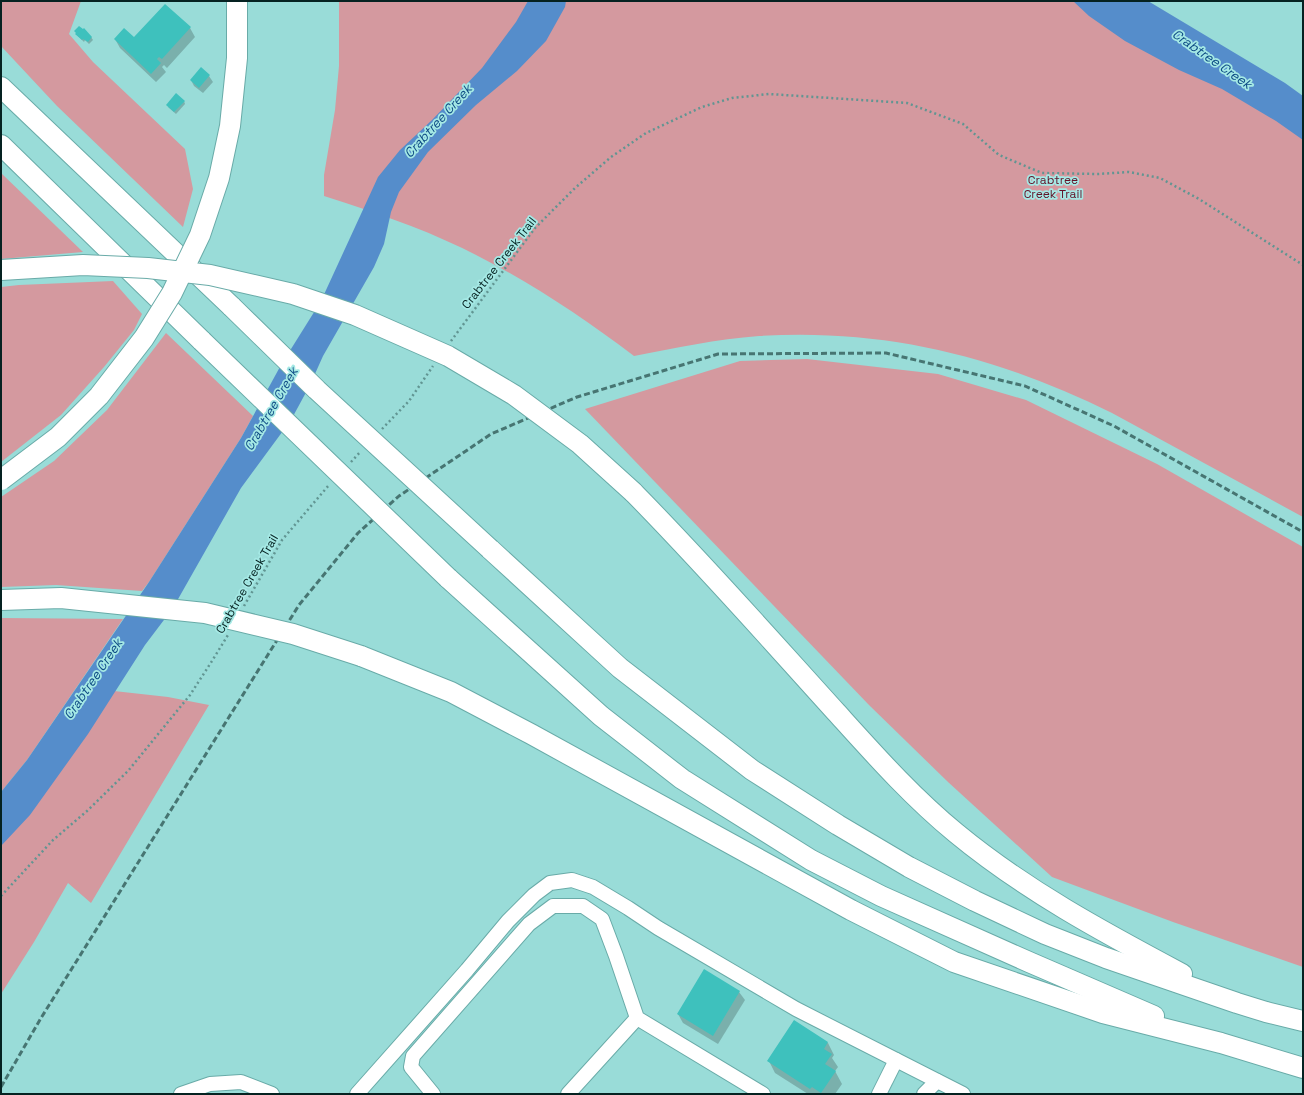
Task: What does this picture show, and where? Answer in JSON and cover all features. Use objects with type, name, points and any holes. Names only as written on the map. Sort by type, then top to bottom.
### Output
[{"type":"highway","points":[[1,480],[58,437],[99,396],[144,338],[172,293],[200,235],[220,171],[230,126],[237,58],[237,1]]},
{"type":"highway","points":[[1,87],[317,390],[620,668],[752,770],[909,868],[974,901],[1045,934],[1106,958],[1236,1003],[1303,1021]]},
{"type":"highway","points":[[1,145],[448,578],[601,716],[676,775],[811,860],[881,896],[1014,956],[1221,1043]]},
{"type":"highway","points":[[1,270],[83,265],[148,268],[210,275],[293,294],[355,315],[448,356],[514,395],[580,444],[633,492],[740,605],[898,779],[955,833],[1015,877],[1064,909],[1236,1003]]},
{"type":"highway","points":[[1,600],[61,598],[205,614],[293,634],[361,656],[452,692],[551,744],[851,910],[954,962],[1103,1013],[1221,1043],[1303,1068]]},
{"type":"lane","points":[[357,1094],[508,921],[534,895],[550,883],[572,880],[593,887],[658,928],[796,1009],[963,1094]]},
{"type":"lane","points":[[433,1094],[411,1066],[413,1056],[529,924],[553,906],[583,906],[602,920],[637,1018],[763,1094]]},
{"type":"lane","points":[[568,1094],[637,1018]]},
{"type":"lane","points":[[879,1094],[896,1060]]},
{"type":"lane","points":[[924,1094],[937,1081]]},
{"type":"lane","points":[[181,1094],[210,1084],[242,1082],[272,1094]]},
{"type":"path","name":"Crabtree Creek Trail","points":[[448,346],[535,228],[575,188],[611,157],[646,133],[702,108],[732,98],[769,94],[907,103],[963,124],[999,155],[1042,172],[1098,174],[1129,172],[1160,178],[1199,199],[1303,265]]},
{"type":"path","points":[[377,434],[409,401],[435,364]]},
{"type":"path","points":[[346,468],[361,451]]},
{"type":"path","name":"Crabtree Creek Trail","points":[[243,607],[282,540],[330,484]]},
{"type":"path","name":"Crabtree Creek Trail","points":[[1,896],[53,840],[128,771],[190,695],[228,634]]},
{"type":"green space","points":[[1,1],[81,1],[69,34],[93,62],[185,149],[193,189],[183,227],[57,106],[1,46]]},
{"type":"green space","name":"Crabtree Creek Trail","points":[[339,1],[1120,1],[1303,121],[1303,517],[1112,413],[1070,393],[1027,376],[941,350],[897,342],[852,337],[806,335],[759,336],[728,339],[634,356],[554,300],[499,267],[470,252],[411,226],[324,196],[324,175],[335,110],[339,66]]},
{"type":"green space","points":[[1,173],[83,252],[1,259]]},
{"type":"green space","points":[[113,281],[142,314],[134,330],[104,367],[61,415],[1,462],[1,287]]},
{"type":"green space","points":[[166,333],[253,416],[241,438],[149,582],[142,591],[56,585],[1,587],[1,497],[54,461],[107,410]]},
{"type":"green space","points":[[807,359],[938,374],[1026,400],[1157,464],[1303,547],[1303,967],[1173,922],[1052,877],[948,782],[869,705],[585,409],[740,361]]},
{"type":"green space","points":[[1,618],[123,619],[27,760],[1,792]]},
{"type":"green space","points":[[105,690],[168,697],[209,705],[91,903],[68,883],[34,942],[1,994],[1,813]]},
{"type":"water","name":"Crabtree Creek","points":[[528,1],[566,1],[565,7],[546,41],[517,71],[476,105],[428,152],[399,192],[391,212],[384,244],[374,267],[323,356],[310,385],[291,420],[241,488],[173,608],[145,645],[88,734],[30,815],[1,846],[1,792],[27,760],[149,582],[241,438],[281,365],[321,301],[378,177],[400,150],[432,120],[482,68],[516,22]]},
{"type":"water","name":"Crabtree Creek","points":[[1073,1],[1148,1],[1285,83],[1303,96],[1303,140],[1276,121],[1222,89],[1179,70],[1125,41],[1089,16]]},
{"type":"building","points":[[165,4],[191,27],[162,59],[159,57],[157,59],[161,63],[151,74],[114,39],[124,28],[134,37]]},
{"type":"building","points":[[79,26],[83,29],[84,28],[92,37],[88,42],[83,39],[82,40],[75,34],[76,33],[74,31]]},
{"type":"building","points":[[201,67],[210,75],[199,88],[190,80]]},
{"type":"building","points":[[176,93],[185,101],[174,112],[166,105]]},
{"type":"building","points":[[704,969],[740,991],[713,1036],[677,1014]]},
{"type":"building","points":[[794,1020],[828,1042],[824,1049],[832,1054],[825,1064],[836,1071],[821,1093],[812,1087],[810,1089],[767,1061]]},
{"type":"railway","points":[[1,1087],[41,1018],[299,605],[358,533],[399,496],[491,434],[577,397],[718,354],[886,353],[1025,386],[1114,426],[1303,532]]}]
